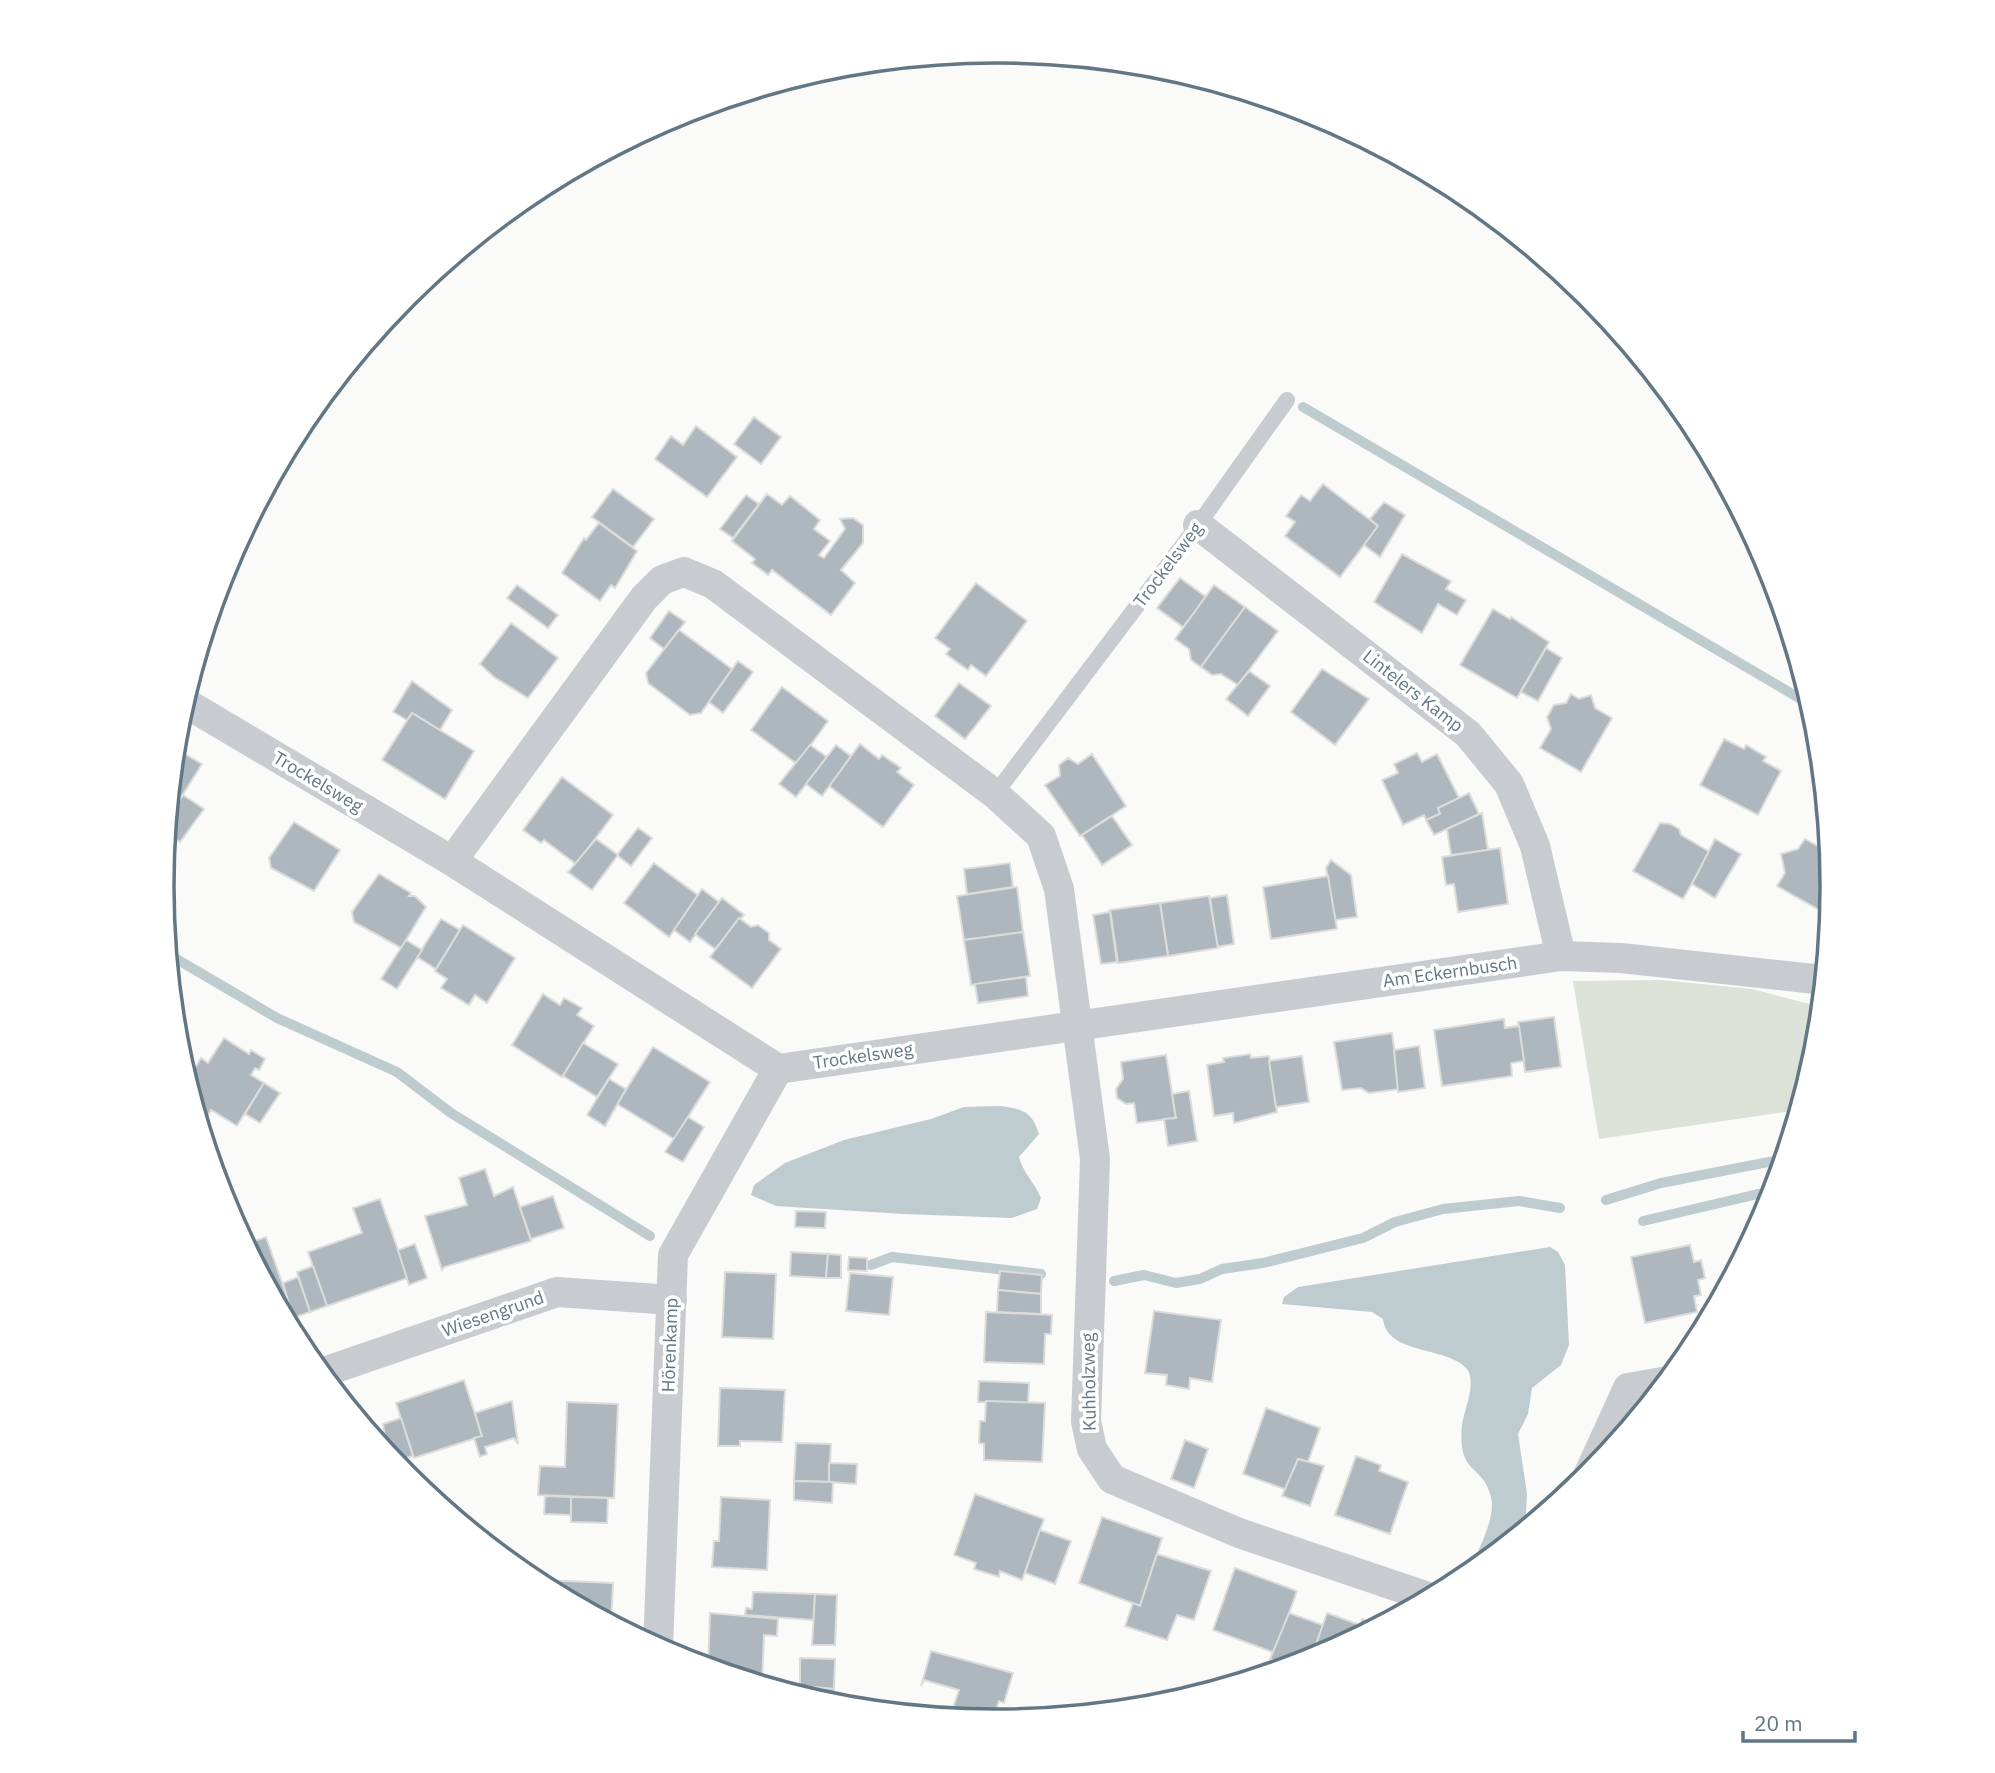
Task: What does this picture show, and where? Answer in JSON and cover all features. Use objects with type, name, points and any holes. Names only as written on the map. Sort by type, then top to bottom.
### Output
[{"type":"street","name":"Lintelers Kamp","points":[[1198,525],[1468,734],[1509,784],[1535,846],[1561,956]]},
{"type":"street","points":[[452,861],[644,598],[662,580],[684,572],[713,584],[995,794],[1041,836],[1059,889],[1077,1024]]},
{"type":"street","name":"Trockelsweg","points":[[194,708],[452,861],[778,1069],[1077,1024]]},
{"type":"street","name":"Am Eckernbusch","points":[[1077,1024],[1561,956],[1621,958],[1815,979]]},
{"type":"street","name":"Kuhholzweg","points":[[1077,1024],[1095,1159],[1086,1345],[1086,1421],[1092,1450],[1112,1479],[1239,1533],[1419,1594]]},
{"type":"street","name":"Hörenkamp","points":[[658,1636],[673,1255],[778,1069]]},
{"type":"street","name":"Wiesengrund","points":[[331,1370],[558,1292],[672,1300]]},
{"type":"street","points":[[1602,1445],[1628,1388],[1654,1383]]},
{"type":"lane","name":"Trockelsweg","points":[[995,794],[1198,525],[1287,400]]},
{"type":"shaded area","points":[[1661,980],[1752,989],[1812,1005],[1789,1111],[1599,1139],[1573,981]]},
{"type":"shaded area","points":[[1000,1106],[1025,1112],[1033,1120],[1039,1134],[1019,1157],[1041,1198],[1037,1209],[1012,1218],[776,1206],[751,1195],[754,1185],[785,1163],[844,1140],[931,1119],[964,1107]]},
{"type":"shaded area","points":[[1550,1247],[1558,1252],[1565,1265],[1569,1345],[1561,1365],[1532,1388],[1528,1414],[1518,1434],[1527,1494],[1526,1518],[1476,1556],[1492,1505],[1487,1486],[1463,1453],[1462,1425],[1471,1388],[1466,1368],[1445,1356],[1406,1345],[1395,1339],[1387,1331],[1383,1319],[1372,1312],[1282,1304],[1284,1297],[1298,1287]]},
{"type":"building","points":[[754,417],[781,437],[761,464],[734,444]]},
{"type":"building","points":[[696,426],[737,457],[707,497],[655,459],[671,436],[683,445]]},
{"type":"building","points":[[1323,484],[1378,526],[1340,577],[1285,536],[1295,522],[1286,516],[1301,495],[1310,501]]},
{"type":"building","points":[[613,489],[654,519],[633,547],[592,517]]},
{"type":"building","points":[[767,494],[782,505],[790,496],[820,520],[814,529],[830,541],[819,555],[824,558],[845,529],[840,519],[853,518],[863,525],[863,543],[841,570],[855,583],[831,615],[772,570],[768,575],[752,563],[755,559],[732,541]]},
{"type":"building","points":[[746,495],[759,504],[733,538],[720,529]]},
{"type":"building","points":[[1384,502],[1405,515],[1380,557],[1364,545],[1378,526],[1370,519]]},
{"type":"building","points":[[599,523],[637,551],[615,588],[611,585],[600,601],[562,573],[584,538],[586,540]]},
{"type":"building","points":[[1402,554],[1451,581],[1446,589],[1466,600],[1457,615],[1438,604],[1422,633],[1374,602]]},
{"type":"building","points":[[1180,578],[1206,597],[1183,627],[1157,608]]},
{"type":"building","points":[[976,583],[1027,621],[986,676],[971,665],[968,670],[946,654],[950,649],[935,638]]},
{"type":"building","points":[[517,585],[558,615],[548,628],[507,598]]},
{"type":"building","points":[[1214,585],[1245,607],[1201,667],[1191,660],[1189,649],[1175,639]]},
{"type":"building","points":[[1245,607],[1278,631],[1238,685],[1221,674],[1212,675],[1201,667]]},
{"type":"building","points":[[1493,609],[1510,619],[1511,617],[1549,642],[1517,698],[1460,665]]},
{"type":"building","points":[[669,611],[685,622],[664,649],[650,638]]},
{"type":"building","points":[[511,623],[558,658],[528,698],[494,677],[480,664]]},
{"type":"building","points":[[679,630],[732,669],[701,713],[690,715],[648,683],[646,673]]},
{"type":"building","points":[[1546,648],[1562,658],[1538,701],[1521,692]]},
{"type":"building","points":[[738,661],[753,672],[723,713],[709,702]]},
{"type":"building","points":[[1322,669],[1369,699],[1335,745],[1291,712]]},
{"type":"building","points":[[1249,671],[1270,686],[1248,716],[1226,699]]},
{"type":"building","points":[[412,681],[452,710],[440,730],[412,713],[407,720],[393,712]]},
{"type":"building","points":[[959,683],[991,706],[965,739],[935,716]]},
{"type":"building","points":[[782,687],[828,721],[797,764],[751,730]]},
{"type":"building","points":[[1571,694],[1579,699],[1591,695],[1595,708],[1612,718],[1581,772],[1540,748],[1551,729],[1547,717],[1554,705],[1566,703]]},
{"type":"building","points":[[412,713],[474,751],[445,799],[382,760]]},
{"type":"building","points":[[1724,739],[1744,749],[1746,745],[1766,757],[1763,761],[1781,771],[1758,815],[1700,785]]},
{"type":"building","points":[[860,744],[879,759],[882,755],[901,768],[897,772],[914,785],[883,827],[829,786]]},
{"type":"building","points":[[810,745],[827,757],[796,797],[779,784]]},
{"type":"building","points":[[836,745],[851,756],[822,796],[806,784]]},
{"type":"building","points":[[1417,753],[1422,762],[1437,754],[1459,798],[1438,808],[1440,814],[1426,820],[1424,815],[1403,825],[1382,780],[1398,773],[1394,764]]},
{"type":"building","points":[[185,754],[202,764],[179,801]]},
{"type":"building","points":[[1092,754],[1126,806],[1080,836],[1045,785],[1060,776],[1059,765],[1068,758],[1078,764]]},
{"type":"building","points":[[562,777],[613,815],[576,864],[544,840],[541,843],[523,830]]},
{"type":"building","points":[[1469,793],[1479,814],[1434,835],[1426,820],[1440,814],[1438,808]]},
{"type":"building","points":[[183,795],[204,809],[180,842],[176,840],[179,801]]},
{"type":"building","points":[[1482,813],[1488,850],[1451,855],[1447,829]]},
{"type":"building","points":[[1112,816],[1132,845],[1102,865],[1082,835]]},
{"type":"building","points":[[294,822],[340,850],[314,891],[271,868],[269,858]]},
{"type":"building","points":[[1660,823],[1679,829],[1681,835],[1710,852],[1683,899],[1633,871]]},
{"type":"building","points":[[638,828],[652,838],[631,866],[617,855]]},
{"type":"building","points":[[596,839],[618,855],[592,890],[568,872]]},
{"type":"building","points":[[1715,839],[1741,854],[1715,898],[1692,884]]},
{"type":"building","points":[[1805,839],[1820,847],[1820,910],[1777,886],[1785,873],[1781,854],[1798,849]]},
{"type":"building","points":[[1500,848],[1508,904],[1458,912],[1454,884],[1446,885],[1442,857]]},
{"type":"building","points":[[1331,860],[1351,875],[1357,917],[1335,920],[1326,868]]},
{"type":"building","points":[[654,863],[699,896],[669,937],[624,903]]},
{"type":"building","points":[[1010,863],[1013,887],[967,894],[964,869]]},
{"type":"building","points":[[379,874],[411,893],[409,896],[415,896],[426,907],[401,948],[354,922],[352,912]]},
{"type":"building","points":[[1328,876],[1337,929],[1271,939],[1263,887]]},
{"type":"building","points":[[1017,887],[1023,932],[964,940],[957,896]]},
{"type":"building","points":[[702,889],[719,902],[690,942],[674,930]]},
{"type":"building","points":[[1227,895],[1234,944],[1217,947],[1210,898]]},
{"type":"building","points":[[1209,896],[1218,948],[1168,956],[1160,903]]},
{"type":"building","points":[[722,898],[744,915],[715,949],[695,934]]},
{"type":"building","points":[[1160,903],[1168,956],[1118,963],[1110,910]]},
{"type":"building","points":[[1110,912],[1117,962],[1101,964],[1093,915]]},
{"type":"building","points":[[739,918],[751,927],[758,925],[769,933],[769,940],[781,949],[752,988],[710,957]]},
{"type":"building","points":[[441,919],[460,930],[436,969],[417,957]]},
{"type":"building","points":[[463,925],[515,958],[487,1003],[475,995],[469,1005],[441,988],[447,979],[435,971]]},
{"type":"building","points":[[1023,932],[1030,976],[971,985],[964,940]]},
{"type":"building","points":[[406,940],[422,950],[397,989],[381,979]]},
{"type":"building","points":[[1026,977],[1028,996],[978,1003],[975,984]]},
{"type":"building","points":[[543,994],[560,1005],[564,998],[582,1008],[577,1015],[594,1026],[562,1077],[512,1045]]},
{"type":"building","points":[[1554,1017],[1561,1067],[1525,1072],[1518,1022]]},
{"type":"building","points":[[1504,1019],[1505,1028],[1519,1026],[1524,1061],[1511,1063],[1512,1076],[1442,1086],[1434,1030]]},
{"type":"building","points":[[1392,1033],[1400,1089],[1369,1093],[1361,1088],[1342,1090],[1334,1042]]},
{"type":"building","points":[[224,1038],[249,1054],[251,1050],[265,1059],[259,1070],[255,1068],[251,1075],[264,1083],[237,1126],[211,1110],[207,1117],[195,1068],[201,1058],[208,1063]]},
{"type":"building","points":[[583,1043],[618,1064],[597,1097],[563,1076]]},
{"type":"building","points":[[1419,1046],[1425,1088],[1398,1092],[1394,1050]]},
{"type":"building","points":[[653,1047],[710,1082],[674,1139],[617,1104]]},
{"type":"building","points":[[1250,1054],[1251,1058],[1269,1056],[1277,1112],[1234,1123],[1233,1113],[1214,1116],[1207,1065],[1224,1062],[1223,1058]]},
{"type":"building","points":[[1166,1055],[1176,1118],[1137,1123],[1134,1103],[1126,1104],[1117,1098],[1116,1089],[1123,1079],[1121,1062]]},
{"type":"building","points":[[1302,1056],[1309,1102],[1276,1107],[1269,1061]]},
{"type":"building","points":[[609,1079],[626,1089],[605,1126],[587,1115]]},
{"type":"building","points":[[264,1083],[280,1093],[260,1123],[245,1114]]},
{"type":"building","points":[[1189,1091],[1197,1141],[1168,1146],[1164,1119],[1176,1118],[1172,1094]]},
{"type":"building","points":[[688,1117],[704,1127],[683,1162],[665,1152]]},
{"type":"building","points":[[485,1169],[494,1196],[513,1187],[531,1241],[444,1267],[442,1270],[425,1216],[467,1205],[459,1178]]},
{"type":"building","points":[[553,1196],[564,1228],[531,1239],[520,1207]]},
{"type":"building","points":[[380,1199],[408,1278],[327,1306],[308,1252],[362,1233],[353,1208]]},
{"type":"building","points":[[796,1211],[826,1212],[825,1228],[795,1227]]},
{"type":"building","points":[[266,1237],[292,1310],[284,1298],[255,1241]]},
{"type":"building","points":[[415,1244],[427,1278],[409,1285],[398,1250]]},
{"type":"building","points":[[1690,1245],[1694,1262],[1701,1260],[1705,1278],[1698,1280],[1701,1295],[1694,1296],[1697,1312],[1645,1323],[1631,1257]]},
{"type":"building","points":[[791,1252],[828,1254],[826,1278],[790,1276]]},
{"type":"building","points":[[828,1254],[841,1255],[841,1278],[826,1278]]},
{"type":"building","points":[[849,1257],[867,1258],[867,1271],[848,1270]]},
{"type":"building","points":[[313,1266],[327,1306],[310,1312],[297,1272]]},
{"type":"building","points":[[1000,1271],[1042,1275],[1041,1294],[998,1290]]},
{"type":"building","points":[[725,1272],[776,1274],[773,1339],[722,1337]]},
{"type":"building","points":[[850,1273],[893,1277],[889,1315],[846,1311]]},
{"type":"building","points":[[298,1277],[310,1312],[296,1317],[290,1308],[283,1283]]},
{"type":"building","points":[[998,1290],[1041,1294],[1041,1314],[997,1312]]},
{"type":"building","points":[[1154,1311],[1221,1320],[1212,1382],[1190,1378],[1189,1389],[1166,1385],[1167,1375],[1145,1373]]},
{"type":"building","points":[[986,1312],[1052,1315],[1051,1334],[1045,1334],[1044,1364],[984,1362]]},
{"type":"building","points":[[464,1380],[482,1436],[414,1458],[396,1403]]},
{"type":"building","points":[[979,1381],[1029,1383],[1028,1403],[978,1402]]},
{"type":"building","points":[[720,1388],[785,1390],[782,1442],[740,1441],[740,1446],[718,1446]]},
{"type":"building","points":[[512,1401],[518,1444],[514,1438],[485,1447],[487,1454],[480,1457],[474,1438],[482,1436],[475,1413]]},
{"type":"building","points":[[986,1401],[1045,1403],[1042,1462],[984,1460],[984,1444],[979,1443],[980,1421],[985,1421]]},
{"type":"building","points":[[567,1402],[618,1404],[614,1498],[538,1495],[540,1466],[565,1467]]},
{"type":"building","points":[[1266,1408],[1320,1428],[1308,1462],[1298,1459],[1287,1490],[1243,1474]]},
{"type":"building","points":[[401,1418],[413,1456],[405,1458],[385,1437],[383,1424]]},
{"type":"building","points":[[1185,1440],[1208,1449],[1194,1488],[1171,1479]]},
{"type":"building","points":[[796,1443],[831,1444],[829,1482],[794,1481]]},
{"type":"building","points":[[1356,1456],[1381,1465],[1379,1471],[1408,1482],[1390,1534],[1335,1515]]},
{"type":"building","points":[[1298,1459],[1324,1466],[1310,1506],[1282,1496]]},
{"type":"building","points":[[829,1463],[857,1464],[856,1484],[829,1482]]},
{"type":"building","points":[[794,1481],[833,1482],[832,1503],[794,1500]]},
{"type":"building","points":[[975,1494],[1044,1519],[1022,1580],[1000,1571],[999,1577],[974,1569],[976,1563],[954,1555]]},
{"type":"building","points":[[545,1496],[571,1497],[571,1515],[544,1514]]},
{"type":"building","points":[[571,1497],[608,1498],[607,1523],[571,1522]]},
{"type":"building","points":[[721,1497],[770,1500],[767,1570],[712,1567],[714,1541],[719,1541]]},
{"type":"building","points":[[1102,1517],[1162,1538],[1140,1606],[1079,1583]]},
{"type":"building","points":[[1040,1530],[1071,1541],[1055,1584],[1025,1573]]},
{"type":"building","points":[[1157,1554],[1211,1571],[1194,1620],[1177,1615],[1167,1640],[1125,1626],[1133,1603],[1140,1606]]},
{"type":"building","points":[[1235,1568],[1297,1591],[1275,1653],[1213,1630]]},
{"type":"building","points":[[555,1581],[613,1583],[611,1614]]},
{"type":"building","points":[[753,1592],[815,1594],[814,1620],[745,1615],[746,1608],[752,1609]]},
{"type":"building","points":[[815,1594],[837,1595],[835,1645],[812,1645]]},
{"type":"building","points":[[710,1613],[778,1619],[777,1636],[764,1635],[762,1675],[708,1657]]},
{"type":"building","points":[[1289,1613],[1323,1625],[1315,1646],[1275,1661],[1270,1659]]},
{"type":"building","points":[[1327,1613],[1360,1625],[1360,1626],[1315,1646]]},
{"type":"building","points":[[931,1651],[1013,1673],[1004,1703],[999,1701],[996,1710],[953,1708],[959,1690],[924,1680],[921,1686]]},
{"type":"building","points":[[800,1658],[835,1659],[834,1689],[800,1686]]},
{"type":"building","points":[[803,1686],[834,1689],[834,1693]]},
{"type":"waterway","points":[[1303,407],[1799,698]]},
{"type":"waterway","points":[[178,960],[277,1018],[397,1072],[451,1113],[650,1236]]},
{"type":"waterway","points":[[1606,1200],[1661,1183],[1773,1161]]},
{"type":"waterway","points":[[1643,1221],[1761,1193]]},
{"type":"waterway","points":[[1114,1281],[1144,1275],[1176,1283],[1200,1279],[1222,1269],[1263,1263],[1363,1238],[1395,1222],[1443,1209],[1519,1201],[1560,1208]]},
{"type":"waterway","points":[[871,1265],[892,1257],[1041,1274]]}]
